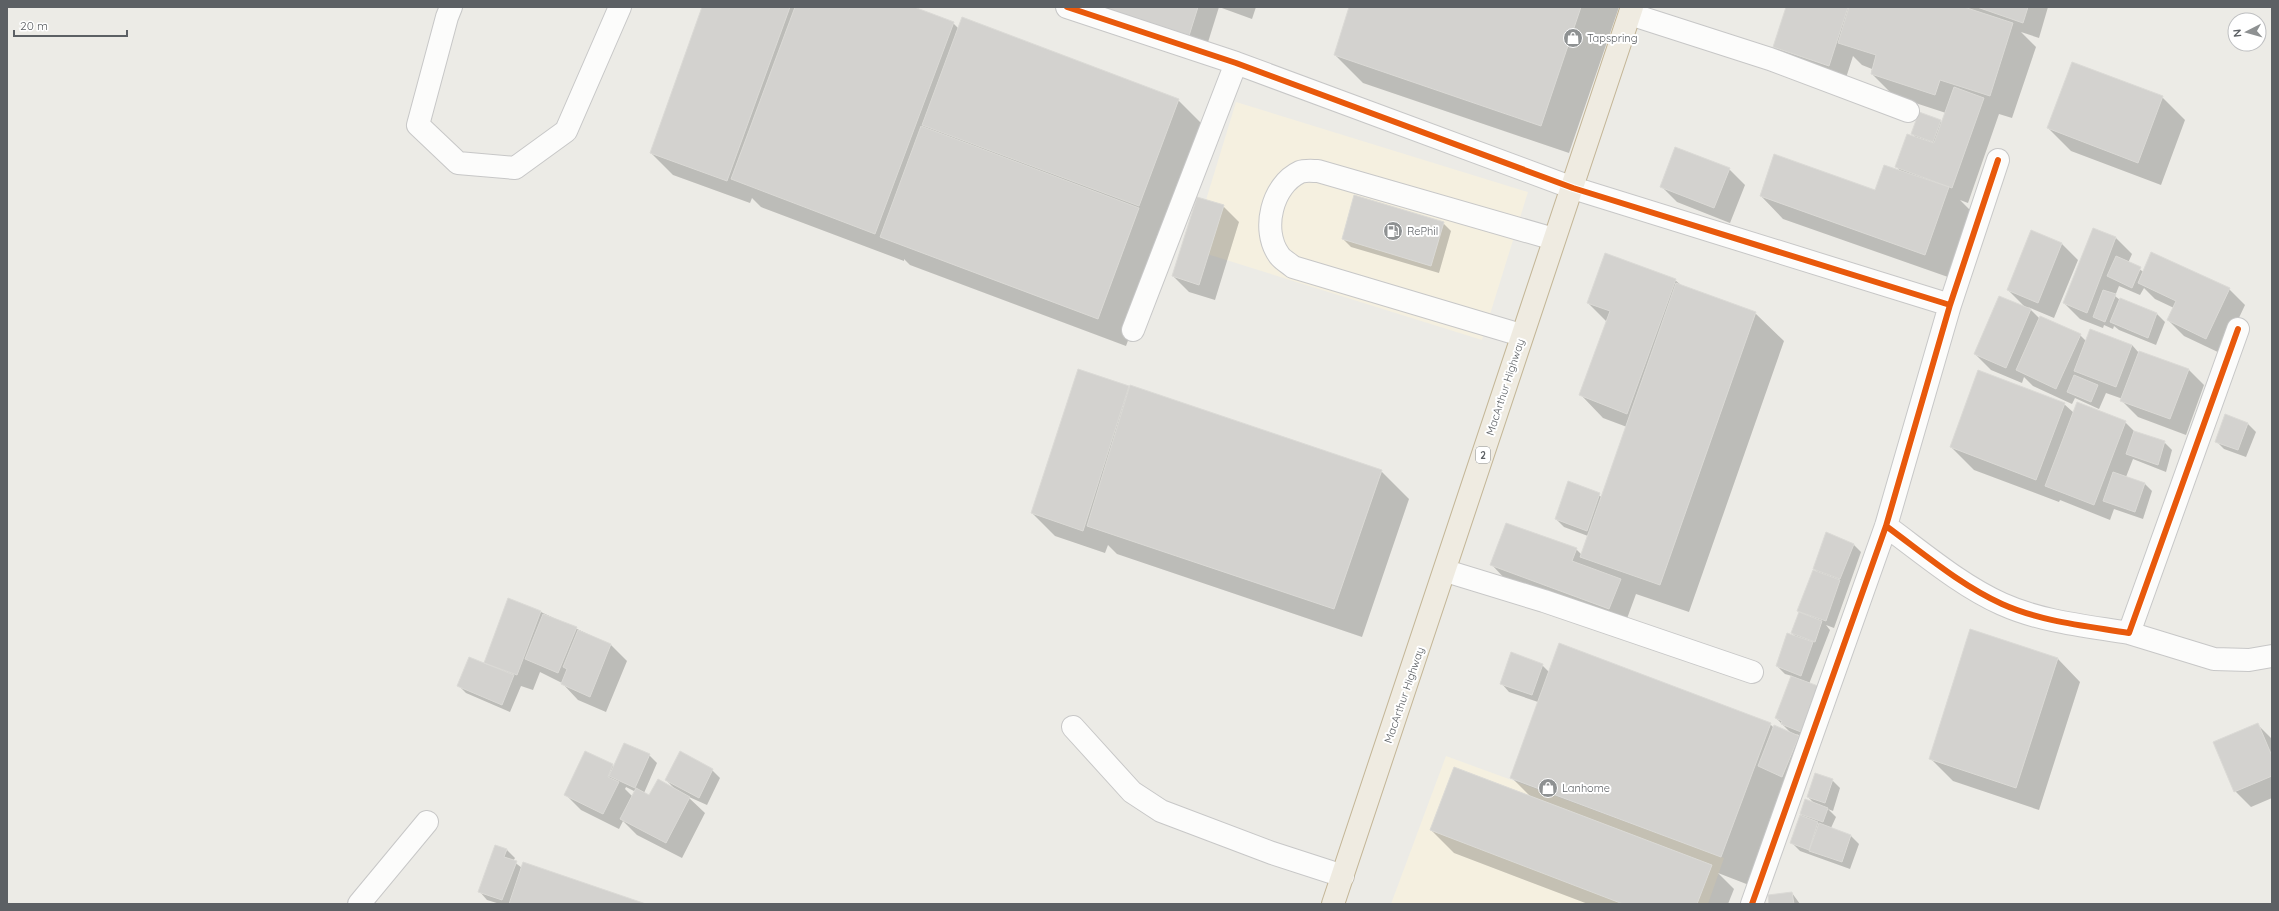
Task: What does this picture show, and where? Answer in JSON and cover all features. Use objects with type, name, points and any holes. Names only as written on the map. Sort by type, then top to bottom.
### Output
[{"type":"highway","name":"MacArthur Highway","points":[[1334,904],[1446,571],[1522,335],[1554,239],[1573,188],[1631,10]]},
{"type":"street","points":[[451,7],[447,16],[418,125],[458,163],[515,168],[566,131],[620,7]]},
{"type":"street","points":[[1067,7],[1236,63],[1573,188],[1950,305]]},
{"type":"street","points":[[1631,10],[1770,59],[1908,111]]},
{"type":"street","points":[[1133,330],[1236,63]]},
{"type":"street","points":[[1752,904],[1886,526],[1950,305],[1998,160]]},
{"type":"street","points":[[1522,335],[1293,267],[1279,256],[1270,236],[1270,218],[1274,202],[1288,180],[1301,172],[1318,171],[1554,239]]},
{"type":"street","points":[[2129,633],[2238,329]]},
{"type":"street","points":[[1886,526],[1956,576],[2002,604],[2056,621],[2129,633],[2214,659],[2249,660],[2272,656]]},
{"type":"street","points":[[1446,571],[1544,601],[1752,672]]},
{"type":"street","points":[[1072,727],[1132,792],[1161,811],[1272,853],[1343,876]]},
{"type":"street","points":[[359,904],[427,822]]},
{"type":"shaded area","points":[[1236,102],[1528,192],[1482,340],[1191,249]]},
{"type":"shaded area","points":[[1446,756],[1724,858],[1708,904],[1391,904]]},
{"type":"building","points":[[702,7],[790,7],[727,181],[650,153]]},
{"type":"building","points":[[795,7],[914,7],[954,22],[875,234],[731,179]]},
{"type":"building","points":[[1101,7],[1198,7],[1188,39]]},
{"type":"building","points":[[1349,7],[1581,7],[1541,126],[1334,55]]},
{"type":"building","points":[[1786,7],[1848,7],[1829,66],[1773,47]]},
{"type":"building","points":[[1849,7],[1964,7],[2013,23],[1990,96],[1940,80],[1935,95],[1871,74],[1876,55],[1838,43]]},
{"type":"building","points":[[1977,7],[2028,7],[2023,23]]},
{"type":"building","points":[[962,17],[1179,99],[1139,206],[922,125]]},
{"type":"building","points":[[2072,62],[2163,96],[2138,163],[2047,128]]},
{"type":"building","points":[[1954,87],[1984,98],[1952,188],[1895,167],[1907,134],[1934,143]]},
{"type":"building","points":[[1919,112],[1941,120],[1933,142],[1911,134]]},
{"type":"building","points":[[921,126],[1139,208],[1098,319],[880,237]]},
{"type":"building","points":[[1675,147],[1730,168],[1714,208],[1660,187]]},
{"type":"building","points":[[1774,154],[1875,190],[1884,165],[1949,187],[1925,255],[1760,196]]},
{"type":"building","name":"RePhil","points":[[1354,195],[1444,222],[1431,266],[1342,239]]},
{"type":"building","points":[[1197,197],[1224,205],[1199,285],[1172,276]]},
{"type":"building","points":[[2093,228],[2116,237],[2087,313],[2063,303]]},
{"type":"building","points":[[2031,230],[2062,243],[2038,303],[2007,290]]},
{"type":"building","points":[[2151,252],[2230,288],[2206,339],[2167,320],[2176,301],[2138,283]]},
{"type":"building","points":[[1605,253],[1676,279],[1627,414],[1579,395],[1610,311],[1587,303]]},
{"type":"building","points":[[2116,256],[2141,267],[2132,288],[2107,276]]},
{"type":"building","points":[[1676,283],[1756,312],[1660,585],[1580,557]]},
{"type":"building","points":[[2103,290],[2116,294],[2105,322],[2093,317]]},
{"type":"building","points":[[1999,296],[2031,309],[2006,368],[1974,354]]},
{"type":"building","points":[[2120,298],[2157,313],[2148,338],[2110,322]]},
{"type":"building","points":[[2040,316],[2081,334],[2056,389],[2016,370]]},
{"type":"building","points":[[2090,329],[2132,345],[2116,387],[2074,371]]},
{"type":"building","points":[[2139,351],[2189,369],[2170,419],[2120,401]]},
{"type":"building","points":[[1078,369],[1129,386],[1083,531],[1031,513]]},
{"type":"building","points":[[1978,370],[2065,403],[2036,480],[1950,447]]},
{"type":"building","points":[[2074,375],[2098,385],[2091,402],[2067,392]]},
{"type":"building","points":[[1130,385],[1382,470],[1334,609],[1087,526]]},
{"type":"building","points":[[2077,402],[2126,421],[2094,505],[2045,486]]},
{"type":"building","points":[[2225,414],[2248,423],[2238,450],[2215,442]]},
{"type":"building","points":[[2134,431],[2165,441],[2158,465],[2126,454]]},
{"type":"building","points":[[2113,472],[2145,483],[2135,512],[2103,501]]},
{"type":"building","points":[[1568,481],[1600,493],[1587,531],[1555,519]]},
{"type":"building","points":[[1506,523],[1577,548],[1572,561],[1621,579],[1609,609],[1490,565]]},
{"type":"building","points":[[1826,532],[1854,544],[1840,579],[1813,569]]},
{"type":"building","points":[[1813,570],[1840,580],[1826,621],[1797,611]]},
{"type":"building","points":[[508,598],[541,611],[517,675],[484,663]]},
{"type":"building","points":[[1799,612],[1822,621],[1815,642],[1791,633]]},
{"type":"building","points":[[543,614],[577,627],[558,673],[525,659]]},
{"type":"building","points":[[1970,629],[2058,658],[2016,788],[1929,759]]},
{"type":"building","points":[[578,630],[611,644],[590,697],[561,684],[567,669],[563,667]]},
{"type":"building","points":[[1787,633],[1813,642],[1801,676],[1776,666]]},
{"type":"building","points":[[1559,643],[1771,723],[1721,857],[1510,778]]},
{"type":"building","points":[[1511,652],[1543,664],[1532,695],[1500,684]]},
{"type":"building","points":[[469,657],[514,675],[502,705],[457,686]]},
{"type":"building","points":[[1791,676],[1818,686],[1801,732],[1781,724],[1782,721],[1775,718]]},
{"type":"building","points":[[2258,723],[2272,756],[2272,776],[2234,792],[2213,742]]},
{"type":"building","points":[[1774,725],[1799,736],[1782,777],[1758,766]]},
{"type":"building","points":[[624,743],[650,754],[635,788],[609,776]]},
{"type":"building","points":[[585,751],[613,764],[608,777],[619,782],[603,814],[564,795]]},
{"type":"building","points":[[680,751],[713,769],[699,798],[665,780]]},
{"type":"building","points":[[1454,767],[1712,865],[1697,904],[1623,904],[1430,830]]},
{"type":"building","points":[[1815,773],[1833,779],[1825,803],[1807,797]]},
{"type":"building","points":[[658,779],[690,797],[666,843],[620,819],[636,788],[649,795]]},
{"type":"building","points":[[1805,799],[1828,808],[1823,822],[1800,814]]},
{"type":"building","points":[[1800,815],[1818,822],[1809,850],[1790,843]]},
{"type":"building","points":[[1819,823],[1851,835],[1842,862],[1809,851]]},
{"type":"building","points":[[495,845],[507,849],[504,857],[517,861],[502,900],[478,892]]},
{"type":"building","points":[[523,862],[646,904],[509,904]]},
{"type":"building","points":[[1792,892],[1794,904],[1769,904],[1768,895]]},
{"type":"cycle path","points":[[1067,7],[1236,63],[1573,188],[1950,305]]},
{"type":"cycle path","points":[[1752,904],[1886,526],[1950,305],[1998,160]]},
{"type":"cycle path","points":[[1886,526],[1971,588],[2002,604],[2049,619],[2129,633],[2238,329]]},
{"type":"place","name":"Tapspring","points":[[1573,38]]},
{"type":"place","name":"RePhil","points":[[1393,231]]},
{"type":"place","name":"Lanhome","points":[[1548,788]]}]
